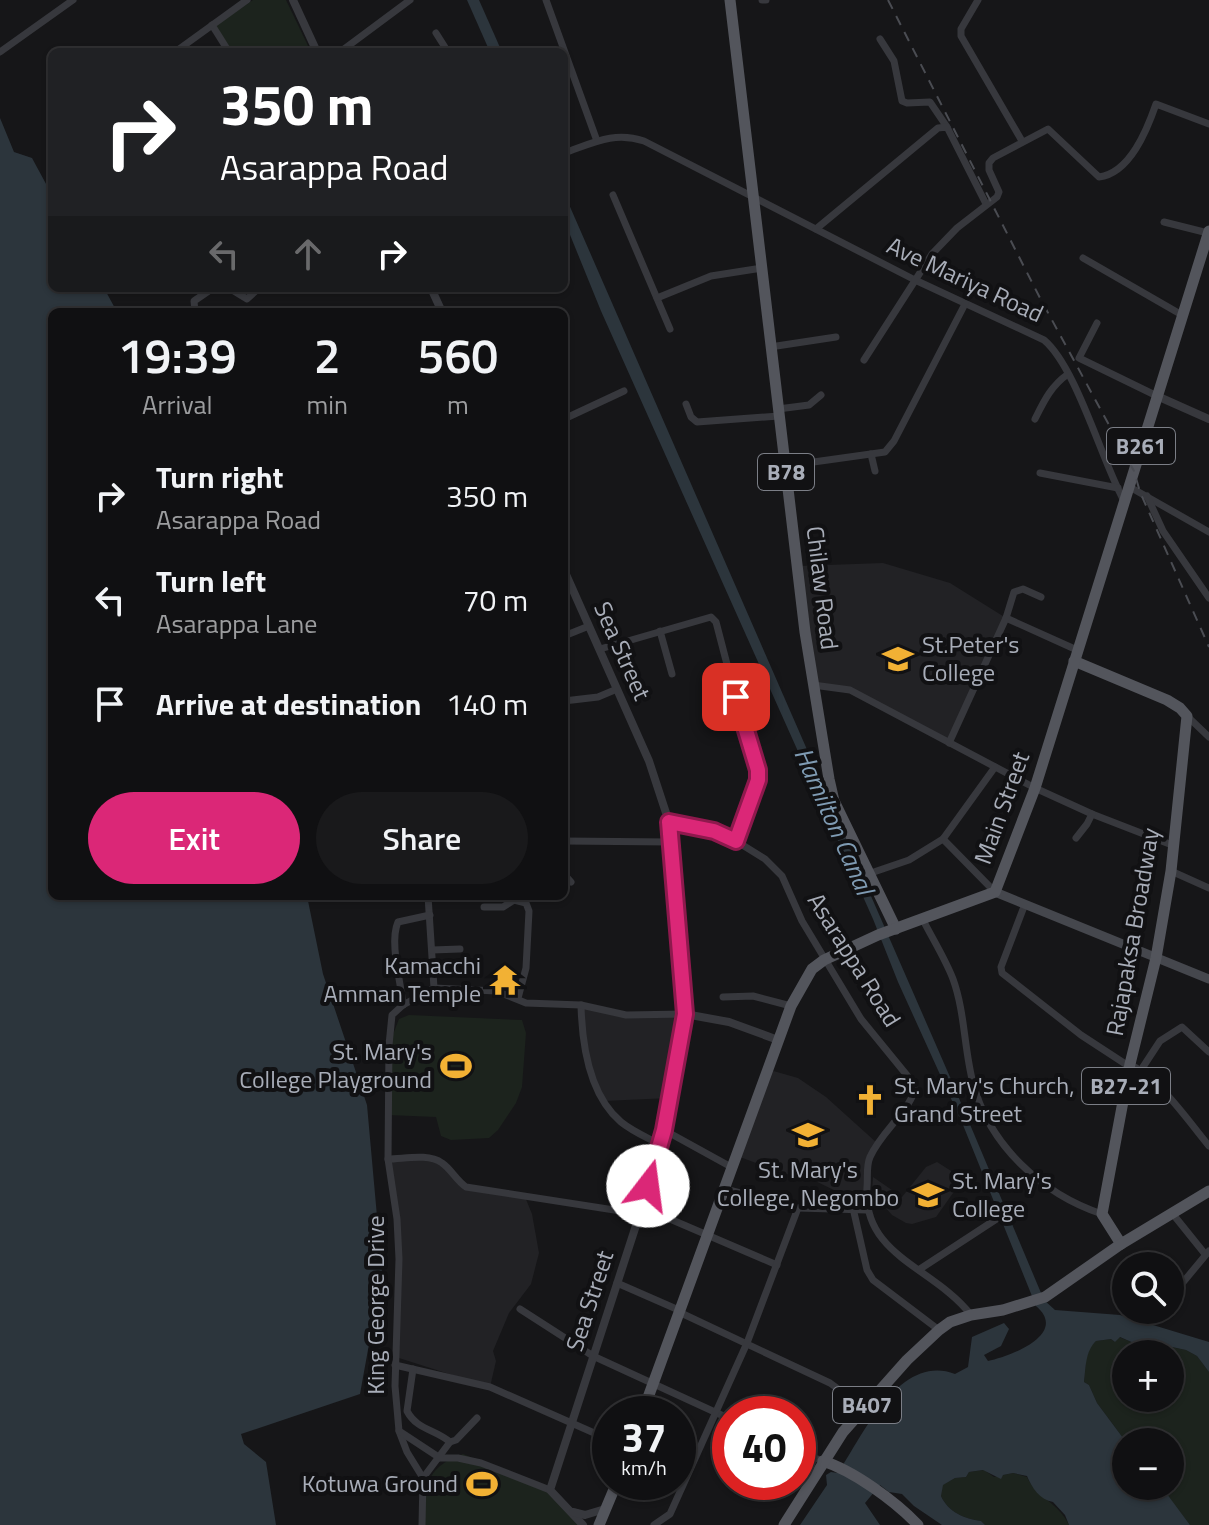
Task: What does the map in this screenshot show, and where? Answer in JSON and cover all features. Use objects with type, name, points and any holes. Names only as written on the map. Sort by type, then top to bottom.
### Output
[{"type":"main road","name":"Chilaw Road","points":[[730,0],[813,685],[834,801],[896,929]]},
{"type":"main road","name":"Main Street","points":[[648,1396],[791,1006],[812,969],[824,960],[878,935],[995,892],[1035,788],[1123,491],[1209,232]]},
{"type":"main road","points":[[1075,656],[1167,700],[1187,716]]},
{"type":"main road","name":"Rajapaksa Broadway","points":[[1102,1214],[1156,958],[1171,871],[1187,716]]},
{"type":"main road","points":[[995,892],[1209,979]]},
{"type":"main road","name":"B407","points":[[784,1525],[823,1461],[864,1408],[939,1330],[950,1322],[971,1315],[1032,1302],[1209,1191]]},
{"type":"main road","points":[[1102,1214],[1121,1244]]},
{"type":"main road","points":[[823,1461],[877,1492],[918,1525]]},
{"type":"main road","points":[[599,1525],[610,1500]]},
{"type":"street","points":[[0,52],[73,0]]},
{"type":"street","points":[[180,48],[247,0]]},
{"type":"street","points":[[293,0],[315,48]]},
{"type":"street","points":[[345,48],[410,0]]},
{"type":"street","points":[[546,0],[563,48]]},
{"type":"street","points":[[978,0],[961,29],[961,36],[1022,141]]},
{"type":"street","points":[[212,25],[226,48]]},
{"type":"street","points":[[436,33],[445,48]]},
{"type":"street","points":[[880,39],[894,61],[902,101],[935,105],[986,204]]},
{"type":"street","points":[[568,61],[597,141]]},
{"type":"street","points":[[864,360],[932,254],[997,197],[999,192],[989,163],[1022,141],[1048,129],[1099,177],[1106,176],[1131,154],[1147,130],[1156,104],[1209,124]]},
{"type":"street","points":[[816,229],[938,128],[947,127]]},
{"type":"street","name":"Ave Mariya Road","points":[[568,152],[626,135],[644,141],[915,280],[1044,340],[1055,349],[1123,491]]},
{"type":"street","points":[[613,195],[670,329]]},
{"type":"street","points":[[1164,222],[1209,232]]},
{"type":"street","points":[[1083,258],[1182,315]]},
{"type":"street","points":[[657,298],[711,276],[762,268]]},
{"type":"street","points":[[195,308],[194,301],[207,292]]},
{"type":"street","points":[[236,292],[247,299],[255,292]]},
{"type":"street","points":[[785,466],[885,452],[894,441],[965,304]]},
{"type":"street","points":[[1097,323],[1079,358],[1209,419]]},
{"type":"street","points":[[770,347],[836,337]]},
{"type":"street","points":[[1035,419],[1051,389],[1068,374]]},
{"type":"street","points":[[568,417],[624,391]]},
{"type":"street","points":[[686,404],[691,417],[697,422],[778,413],[809,405],[821,395]]},
{"type":"street","points":[[871,454],[875,471]]},
{"type":"street","points":[[1040,473],[1147,496],[1209,532]]},
{"type":"street","points":[[1147,496],[1163,531],[1209,598]]},
{"type":"street","name":"Sea Street","points":[[550,1490],[641,1211],[664,1130],[685,1014],[669,822],[649,761],[568,579]]},
{"type":"street","points":[[949,743],[1006,618],[1014,592],[1023,589],[1041,597]]},
{"type":"street","points":[[600,649],[711,617],[716,622],[758,770],[758,780],[736,841]]},
{"type":"street","points":[[1006,618],[1075,656]]},
{"type":"street","points":[[568,634],[589,626]]},
{"type":"street","points":[[660,631],[672,674]]},
{"type":"street","points":[[813,685],[850,690],[1035,788],[1172,845]]},
{"type":"street","points":[[568,701],[598,697],[617,689]]},
{"type":"street","points":[[1187,716],[1209,737]]},
{"type":"street","points":[[868,874],[909,860],[943,839],[995,767]]},
{"type":"street","points":[[1076,838],[1092,814]]},
{"type":"street","name":"Asarappa Road","points":[[669,822],[714,831],[736,841],[765,859],[782,876],[802,921],[861,1019],[910,1079],[915,1090],[911,1100],[877,1143],[868,1160],[867,1210]]},
{"type":"street","points":[[943,839],[995,892]]},
{"type":"street","points":[[568,841],[670,842]]},
{"type":"street","points":[[1171,871],[1209,888]]},
{"type":"street","points":[[568,879],[571,882]]},
{"type":"street","points":[[428,900],[434,988]]},
{"type":"street","points":[[484,907],[503,907],[512,900]]},
{"type":"street","points":[[518,998],[526,968],[529,911],[526,903],[519,900]]},
{"type":"street","points":[[1025,904],[1001,967],[1002,973],[1081,1035],[1134,1067],[1209,1146]]},
{"type":"street","points":[[430,915],[398,922],[395,929],[403,1005],[434,988],[496,991],[526,1003],[581,1005],[626,1015],[685,1014],[729,1022],[778,1040]]},
{"type":"street","points":[[922,918],[953,981],[973,1082],[983,1114],[1026,1170],[1063,1199],[1102,1214]]},
{"type":"street","points":[[432,950],[460,949]]},
{"type":"street","points":[[723,997],[753,996],[791,1006]]},
{"type":"street","name":"King George Drive","points":[[399,1431],[395,1365],[399,1259],[388,1159],[389,1045],[392,1015],[403,1005]]},
{"type":"street","points":[[581,1005],[583,1043],[589,1068],[604,1101],[621,1122],[659,1144]]},
{"type":"street","points":[[1134,1067],[1160,1041],[1182,1027],[1209,1052]]},
{"type":"street","points":[[664,1130],[733,1168]]},
{"type":"street","points":[[388,1159],[431,1158],[443,1164],[466,1187],[641,1211],[708,1235],[777,1265]]},
{"type":"street","points":[[725,1189],[798,1208],[867,1210],[873,1229],[890,1249],[942,1285],[971,1315]]},
{"type":"street","points":[[722,1396],[747,1343],[798,1208]]},
{"type":"street","points":[[853,1208],[867,1270],[873,1280],[939,1330]]},
{"type":"street","points":[[1172,1213],[1206,1256],[1184,1282]]},
{"type":"street","points":[[920,1269],[998,1218]]},
{"type":"street","points":[[617,1283],[830,1383],[864,1408]]},
{"type":"street","points":[[520,1309],[593,1356],[712,1410]]},
{"type":"street","points":[[395,1365],[490,1387],[592,1433]]},
{"type":"street","points":[[413,1369],[407,1411],[426,1430],[438,1433],[450,1442]]},
{"type":"street","points":[[423,1478],[450,1442],[456,1440],[477,1418]]},
{"type":"street","points":[[696,1454],[712,1418]]},
{"type":"street","points":[[399,1431],[440,1458],[481,1463],[550,1490],[583,1525]]},
{"type":"street","points":[[399,1431],[407,1452],[423,1478],[422,1525]]},
{"type":"street","points":[[816,1458],[823,1461]]},
{"type":"street","points":[[654,1525],[670,1514],[676,1500]]},
{"type":"street","points":[[573,1512],[585,1515],[606,1509]]},
{"type":"shaded area","points":[[253,0],[286,0],[309,48],[228,48],[215,26]]},
{"type":"shaded area","name":"St.Peter's College","points":[[883,563],[950,583],[1006,618],[949,743],[850,690],[813,685],[800,566]]},
{"type":"shaded area","points":[[581,1005],[626,1015],[685,1014],[669,1098],[604,1101],[589,1068]]},
{"type":"shaded area","name":"St. Mary's College Playground","points":[[409,1015],[522,1020],[526,1033],[522,1087],[516,1103],[489,1138],[451,1140],[441,1136],[436,1117],[388,1115],[389,1045],[399,1019]]},
{"type":"shaded area","name":"St. Mary's College, Negombo","points":[[770,1070],[798,1078],[826,1097],[877,1143],[868,1161],[866,1200],[838,1192],[805,1176],[785,1174],[740,1157]]},
{"type":"shaded area","points":[[431,1158],[466,1187],[525,1197],[532,1214],[539,1253],[531,1284],[509,1313],[493,1351],[496,1361],[490,1387],[399,1358],[397,1219],[388,1159]]},
{"type":"shaded area","name":"St. Mary's College","points":[[937,1162],[959,1176],[958,1186],[936,1217],[906,1223],[892,1215],[872,1192],[873,1177],[902,1197],[926,1167]]},
{"type":"shaded area","points":[[1111,1339],[1112,1412],[1184,1412],[1184,1350],[1197,1356],[1209,1372],[1209,1525],[1190,1525],[1171,1500],[1184,1500],[1184,1428],[1116,1428],[1097,1403],[1089,1385],[1084,1382],[1090,1347],[1096,1341]]},
{"type":"shaded area","name":"Kotuwa Ground","points":[[463,1454],[550,1490],[583,1525],[423,1525],[427,1490],[433,1473]]},
{"type":"shaded area","points":[[984,1470],[994,1477],[1013,1473],[1027,1477],[1036,1490],[1060,1511],[1069,1525],[985,1525],[963,1516],[944,1502],[942,1485],[955,1478],[966,1477],[969,1472]]},
{"type":"water","points":[[467,0],[479,0],[500,48],[488,48]]},
{"type":"water","points":[[0,118],[14,152],[32,158],[48,188],[48,292],[106,292],[115,308],[48,308],[48,900],[308,900],[323,974],[367,1105],[382,1272],[360,1394],[241,1434],[244,1444],[266,1462],[276,1525],[0,1525]]},
{"type":"water","name":"Hamilton Canal","points":[[568,202],[950,1077],[1044,1300],[1055,1310],[1112,1314],[1112,1324],[1150,1324],[1209,1342],[1209,1372],[1197,1356],[1184,1350],[1184,1340],[1127,1340],[1120,1337],[1117,1340],[1096,1341],[1088,1355],[1084,1382],[1089,1385],[1097,1403],[1116,1428],[1112,1428],[1112,1500],[1171,1500],[1190,1525],[1069,1525],[1065,1515],[1053,1502],[1037,1493],[1027,1476],[1013,1473],[1003,1475],[1001,1479],[983,1470],[969,1472],[966,1477],[955,1478],[943,1485],[941,1496],[953,1510],[985,1525],[942,1525],[902,1494],[889,1492],[880,1485],[865,1503],[880,1525],[800,1525],[827,1485],[826,1475],[838,1473],[871,1419],[900,1386],[917,1375],[935,1371],[955,1374],[968,1367],[972,1337],[1004,1323],[1009,1329],[1001,1346],[984,1355],[988,1361],[1022,1349],[1033,1342],[1046,1326],[873,919],[601,311],[568,230]]},
{"type":"railway","points":[[888,0],[1040,298],[1134,471],[1140,492],[1209,647]]},
{"type":"place","name":"St.Peter's College","points":[[898,659]]},
{"type":"place","name":"Kamacchi Amman Temple","points":[[505,980]]},
{"type":"place","name":"St. Mary's College Playground","points":[[456,1066]]},
{"type":"place","name":"St. Mary's Church, Grand Street","points":[[870,1100]]},
{"type":"place","name":"St. Mary's College, Negombo","points":[[808,1135]]},
{"type":"place","name":"St. Mary's College","points":[[928,1195]]},
{"type":"place","name":"Kotuwa Ground","points":[[482,1484]]},
{"type":"route","points":[[648,1186],[664,1130],[685,1014],[669,822],[714,831],[736,841],[758,780],[758,770],[736,697]]}]
